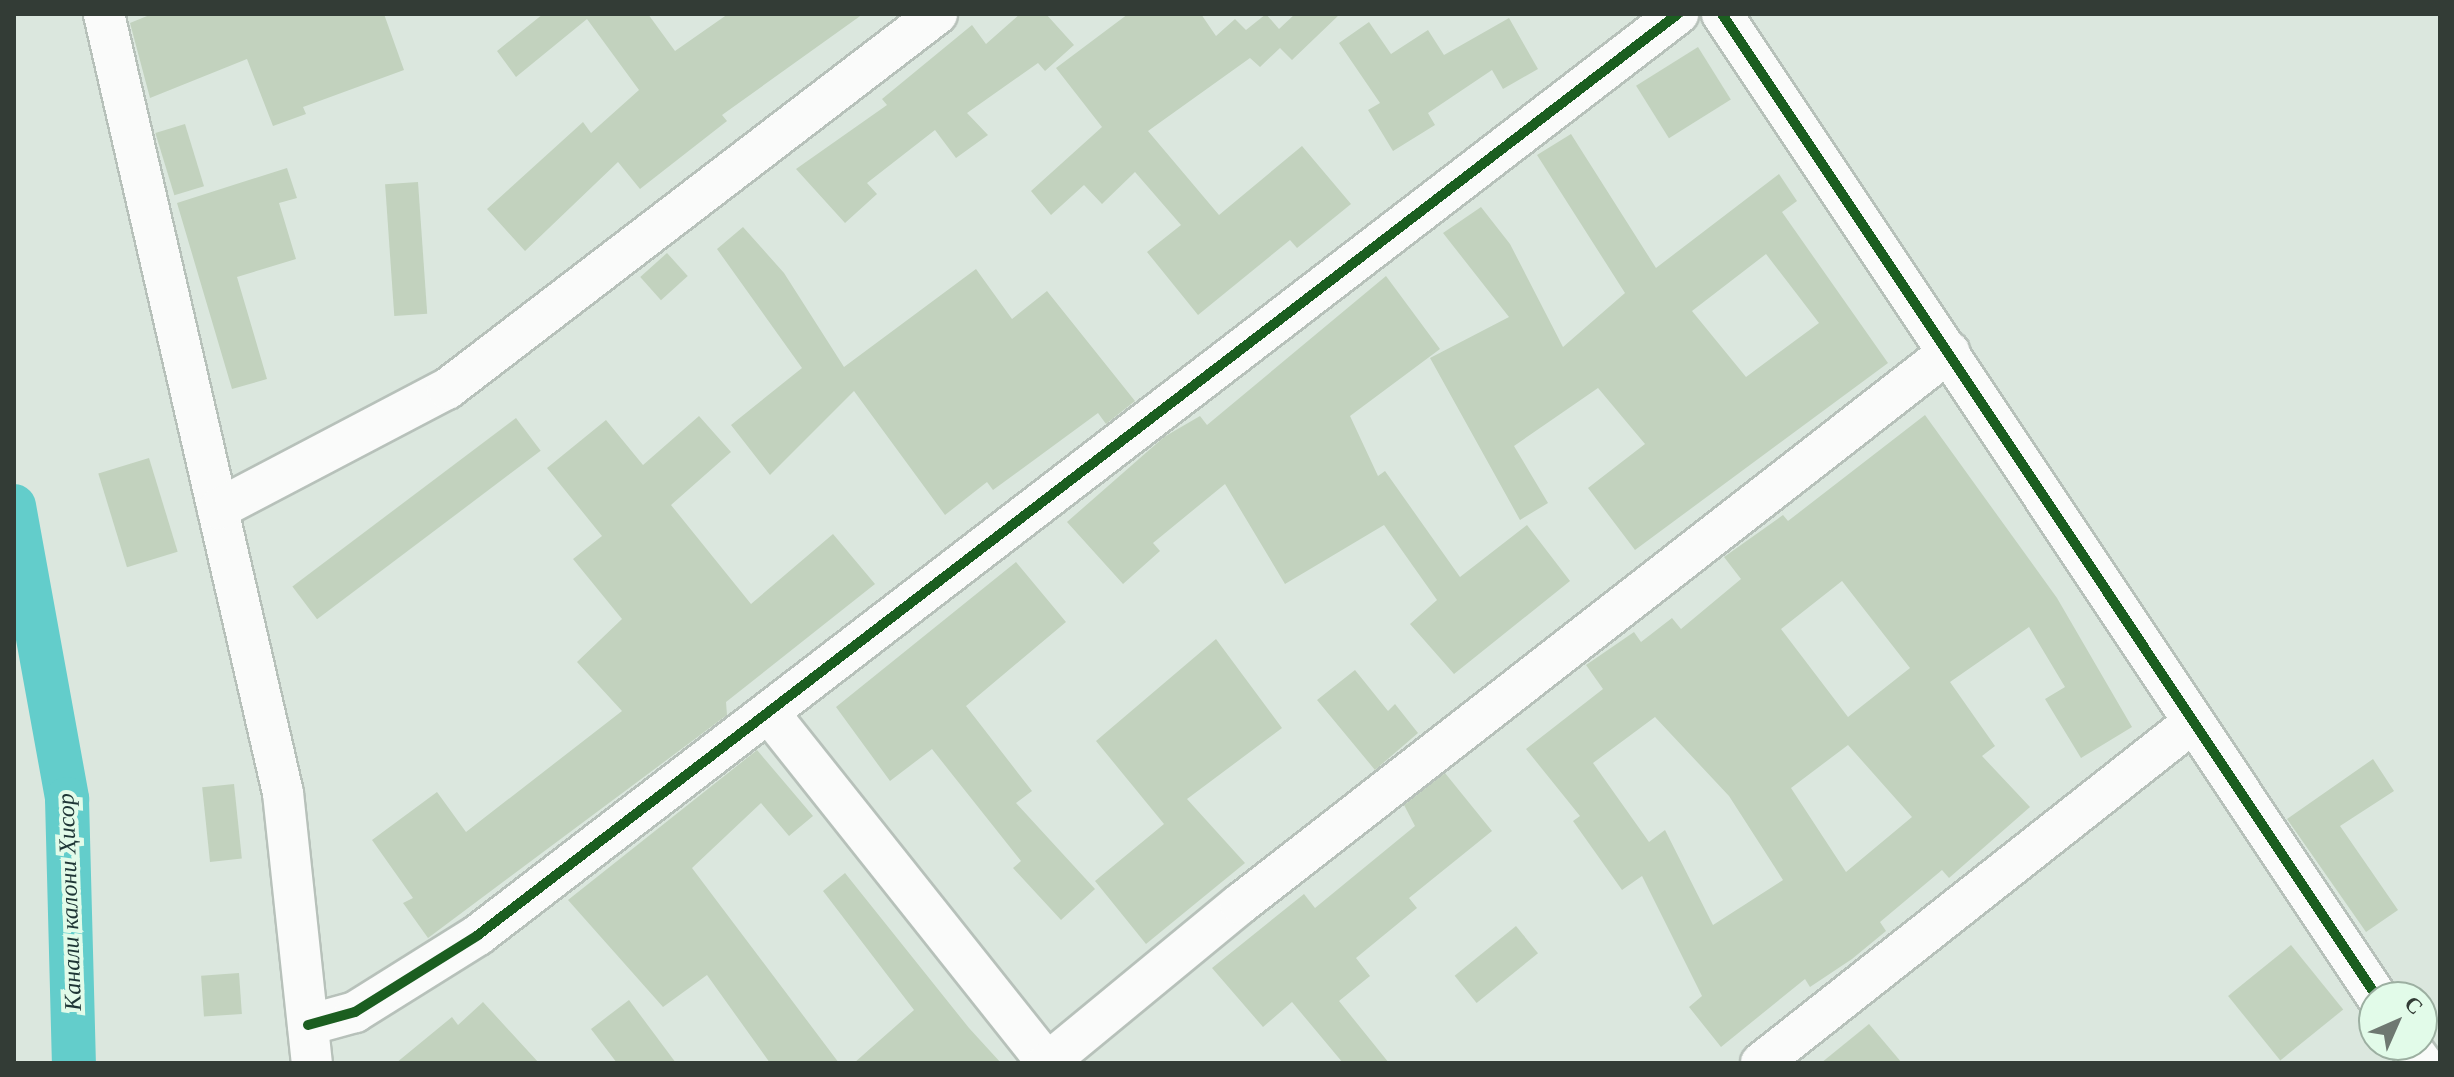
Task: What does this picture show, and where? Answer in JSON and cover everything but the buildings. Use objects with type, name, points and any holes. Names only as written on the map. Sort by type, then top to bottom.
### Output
[{"type":"street","points":[[104,14],[283,793],[310,1044],[478,935],[769,713],[1223,357],[1678,14]]},
{"type":"street","points":[[218,509],[447,389],[937,14]]},
{"type":"street","points":[[1722,14],[1949,352],[2191,724],[2366,981]]},
{"type":"street","points":[[769,713],[1047,1063],[1240,904],[1949,352]]},
{"type":"street","points":[[1761,1063],[2191,724]]},
{"type":"waterway","name":"Канали калони Ҳисор","points":[[14,506],[67,799],[74,1063]]},
{"type":"cycle path","points":[[308,1025],[355,1012],[478,935],[1678,14]]},
{"type":"cycle path","points":[[1722,14],[2366,981]]}]
